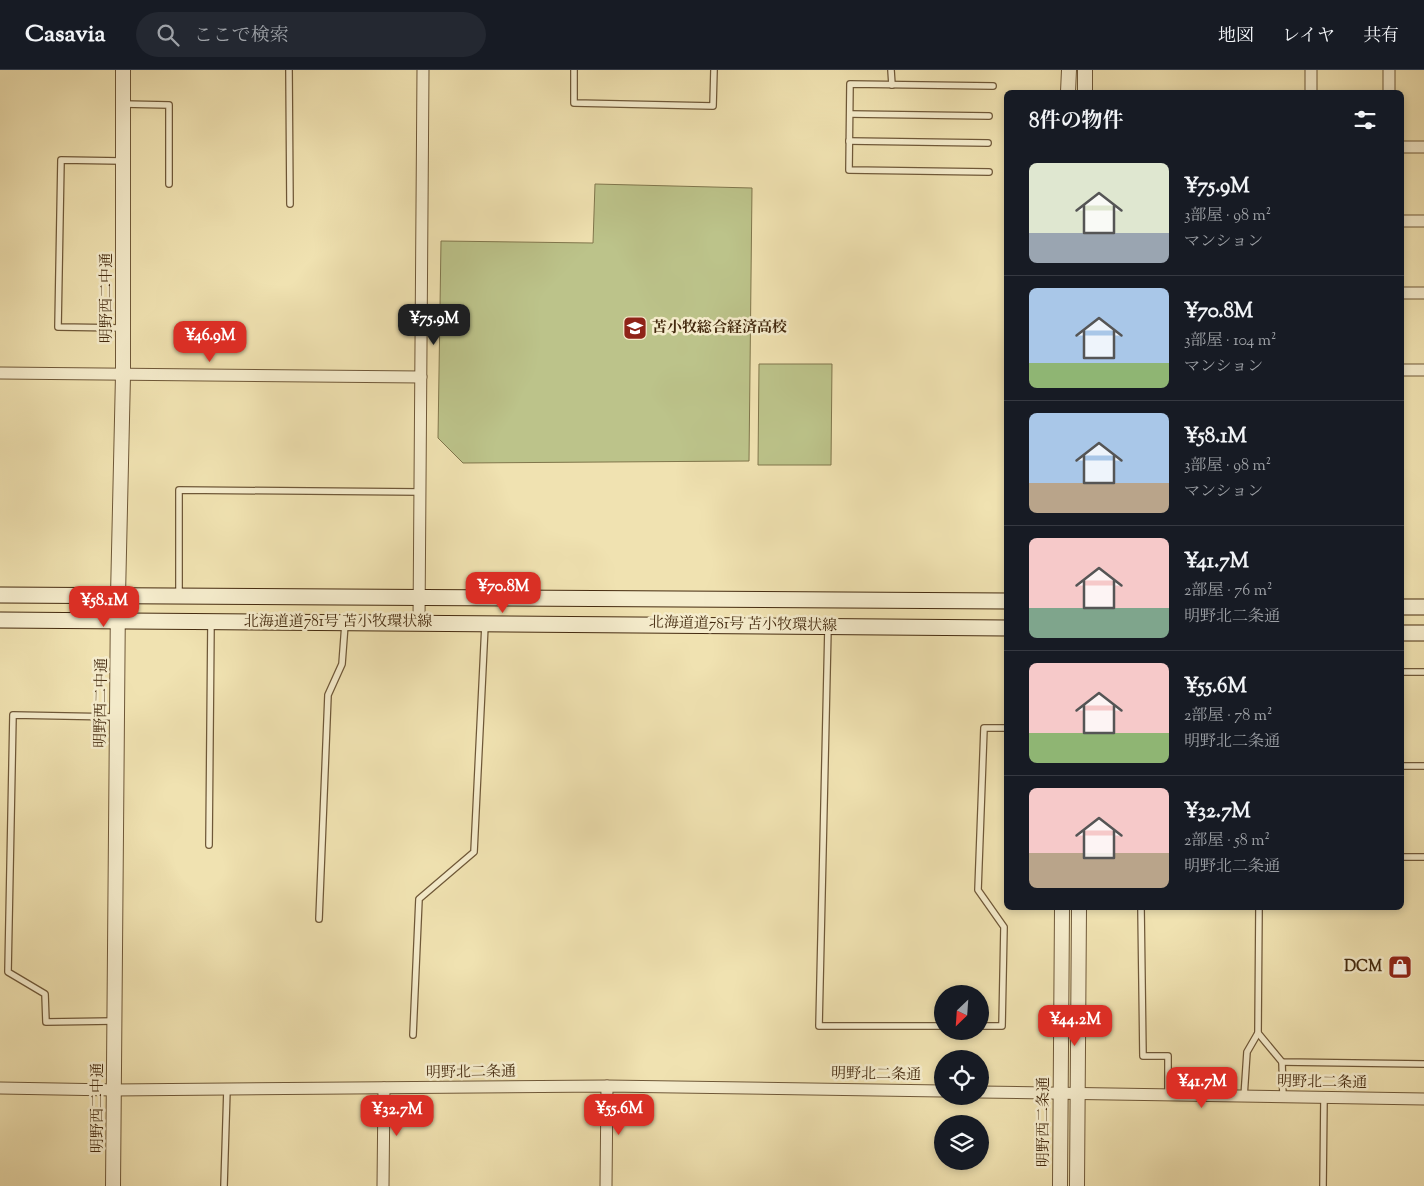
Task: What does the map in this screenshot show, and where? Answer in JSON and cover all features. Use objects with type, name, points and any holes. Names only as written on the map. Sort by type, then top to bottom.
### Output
[{"type":"main road","name":"北海道道781号 苫小牧環状線","points":[[0,595],[1004,601]]},
{"type":"main road","points":[[1404,606],[1424,607]]},
{"type":"main road","name":"北海道道781号 苫小牧環状線","points":[[0,620],[1004,628]]},
{"type":"main road","points":[[1404,633],[1424,633]]},
{"type":"street","name":"明野西二中通","points":[[113,1186],[118,596],[123,375],[123,70]]},
{"type":"street","points":[[419,622],[424,70]]},
{"type":"street","points":[[1068,90],[1069,70]]},
{"type":"street","points":[[1085,70],[1085,90]]},
{"type":"street","points":[[1311,70],[1311,90]]},
{"type":"street","points":[[1389,70],[1389,90]]},
{"type":"street","points":[[1404,147],[1424,147]]},
{"type":"street","points":[[1404,221],[1424,221]]},
{"type":"street","points":[[1404,293],[1424,293]]},
{"type":"street","points":[[1404,370],[1424,370]]},
{"type":"street","points":[[0,373],[421,377]]},
{"type":"street","name":"明野西二条通","points":[[1060,1186],[1062,910]]},
{"type":"street","points":[[1077,1186],[1079,910]]},
{"type":"street","points":[[606,1186],[607,1086]]},
{"type":"street","name":"明野北二条通","points":[[0,1088],[114,1090],[607,1086],[934,1091]]},
{"type":"street","points":[[382,1186],[384,1088]]},
{"type":"street","name":"明野北二条通","points":[[989,1092],[1424,1099]]},
{"type":"lane","points":[[289,70],[290,204]]},
{"type":"lane","points":[[574,70],[574,103],[713,106],[714,70]]},
{"type":"lane","points":[[891,70],[892,85]]},
{"type":"lane","points":[[989,172],[849,170],[850,84],[993,86]]},
{"type":"lane","points":[[123,104],[170,104],[169,184]]},
{"type":"lane","points":[[850,114],[989,116]]},
{"type":"lane","points":[[849,141],[988,143]]},
{"type":"lane","points":[[123,161],[62,160],[58,327],[123,328]]},
{"type":"lane","points":[[179,596],[179,490],[420,492]]},
{"type":"lane","points":[[209,846],[211,622]]},
{"type":"lane","points":[[319,919],[328,695],[342,664],[345,622]]},
{"type":"lane","points":[[413,1035],[419,899],[474,852],[485,623]]},
{"type":"lane","points":[[828,626],[819,1026],[934,1026]]},
{"type":"lane","points":[[1404,672],[1424,672]]},
{"type":"lane","points":[[114,1021],[46,1022],[45,994],[8,972],[13,716],[118,717]]},
{"type":"lane","points":[[989,1026],[1002,1026],[1004,927],[978,890],[984,728],[1004,728]]},
{"type":"lane","points":[[1404,766],[1424,766]]},
{"type":"lane","points":[[1404,857],[1424,857]]},
{"type":"lane","points":[[1141,910],[1143,1056],[1168,1056],[1168,1095]]},
{"type":"lane","points":[[1244,1096],[1247,1052],[1258,1033],[1259,910]]},
{"type":"lane","points":[[1258,1033],[1282,1062],[1283,1097]]},
{"type":"lane","points":[[1282,1062],[1424,1064]]},
{"type":"lane","points":[[224,1186],[227,1089]]},
{"type":"lane","points":[[1323,1186],[1324,1098]]},
{"type":"green space","points":[[595,184],[752,188],[749,461],[463,463],[438,438],[441,241],[593,243]]},
{"type":"green space","points":[[759,364],[832,364],[831,465],[758,465]]},
{"type":"place","name":"苫小牧総合経済高校","points":[[635,328]]},
{"type":"place","name":"DCM","points":[[1400,967]]}]
